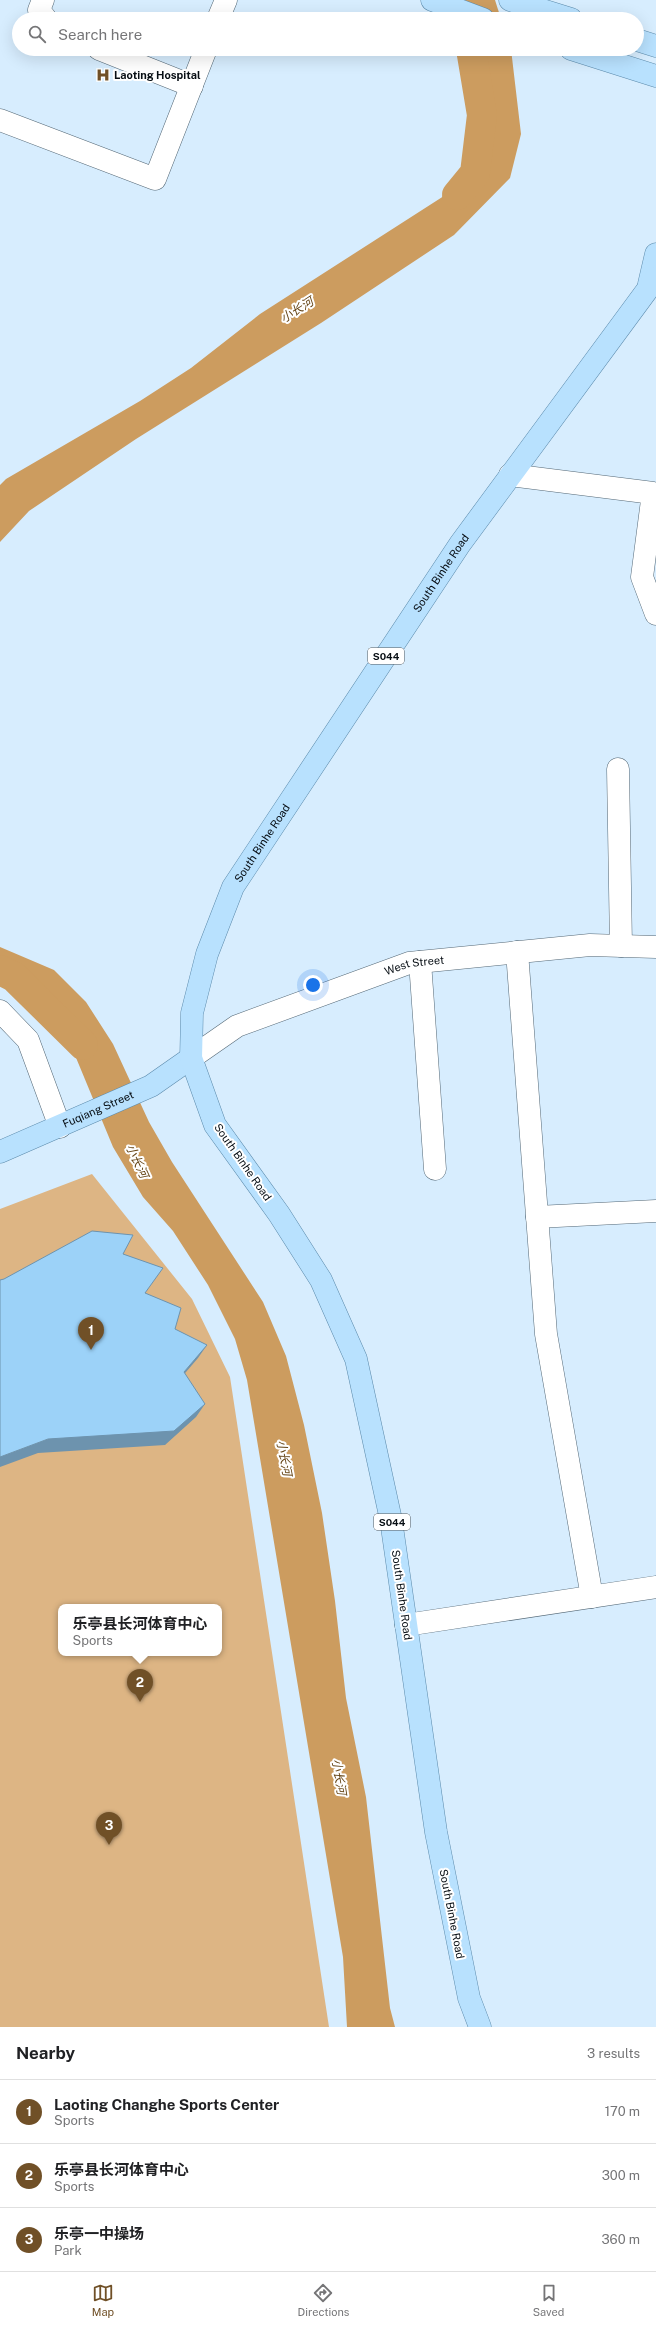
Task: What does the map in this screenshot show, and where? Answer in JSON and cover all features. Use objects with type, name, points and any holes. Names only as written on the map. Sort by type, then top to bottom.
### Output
[{"type":"main road","points":[[432,0],[464,12]]},
{"type":"main road","points":[[510,0],[549,12]]},
{"type":"main road","points":[[644,42],[656,46]]},
{"type":"main road","points":[[593,56],[656,76]]},
{"type":"main road","name":"South Binhe Road","points":[[480,2027],[469,1998],[436,1832],[391,1520],[356,1359],[321,1280],[279,1214],[216,1125],[191,1058],[192,1012],[207,954],[234,887],[460,544],[654,283],[656,254]]},
{"type":"main road","name":"Fuqiang Street","points":[[0,1152],[151,1086],[191,1058]]},
{"type":"street","points":[[41,12],[39,10],[43,0]]},
{"type":"street","points":[[221,12],[226,0]]},
{"type":"street","points":[[117,56],[192,86]]},
{"type":"street","points":[[0,120],[155,179],[203,56]]},
{"type":"street","points":[[510,475],[654,493],[642,577],[656,614]]},
{"type":"street","points":[[618,769],[621,946]]},
{"type":"street","name":"West Street","points":[[191,1058],[237,1026],[409,964],[590,945],[656,947]]},
{"type":"street","points":[[517,952],[546,1334],[592,1597]]},
{"type":"street","points":[[420,962],[435,1169]]},
{"type":"street","points":[[0,1011],[28,1040],[67,1124]]},
{"type":"street","points":[[538,1216],[656,1211]]},
{"type":"street","points":[[406,1625],[656,1587]]},
{"type":"shaded area","points":[[92,1174],[192,1299],[230,1377],[329,2027],[0,2027],[0,1209]]},
{"type":"water","points":[[451,0],[495,0],[499,12],[455,12]]},
{"type":"water","points":[[466,56],[512,56],[521,134],[510,178],[454,235],[321,323],[136,439],[29,511],[0,542],[0,485],[6,479],[140,401],[191,368],[260,314],[447,194],[467,176],[478,159],[482,144],[483,128],[478,96]]},
{"type":"water","points":[[0,947],[54,970],[86,1002],[113,1044],[149,1122],[172,1162],[263,1302],[286,1356],[304,1425],[322,1513],[335,1601],[346,1698],[366,1797],[390,2008],[395,2027],[347,2027],[343,1957],[247,1380],[235,1339],[208,1285],[173,1231],[143,1197],[113,1147],[72,1048],[49,1009],[24,987],[0,974]]},
{"type":"building","points":[[92,1231],[133,1235],[123,1254],[163,1268],[145,1293],[181,1308],[175,1329],[207,1345],[184,1372],[205,1404],[174,1431],[48,1439],[0,1457],[0,1280]]},
{"type":"waterway","name":"小长河","points":[[457,195],[475,173],[482,115],[472,56]]},
{"type":"waterway","name":"小长河","points":[[0,970],[14,977],[83,1045]]},
{"type":"place","name":"Laoting Hospital","points":[[103,75]]},
{"type":"place","name":"Laoting Changhe Sports Center","points":[[91,1350]]},
{"type":"place","name":"乐亭县长河体育中心","points":[[140,1702]]},
{"type":"place","name":"乐亭一中操场","points":[[109,1845]]}]
